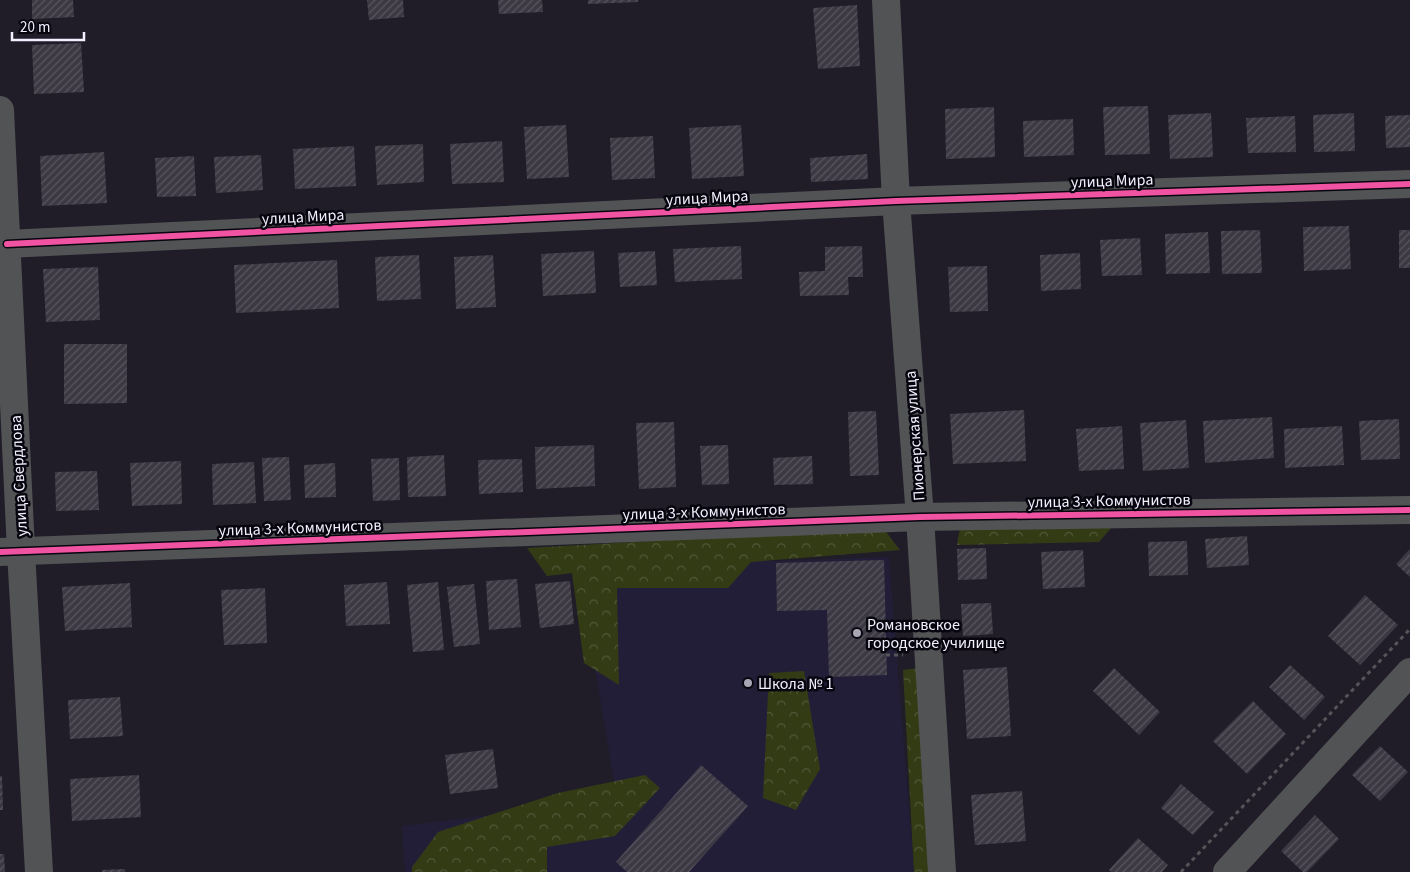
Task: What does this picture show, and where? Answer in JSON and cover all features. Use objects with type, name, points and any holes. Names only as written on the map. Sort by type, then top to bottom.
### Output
[{"type":"street","name":"Пионерская улица","points":[[886,0],[896,201],[920,517],[942,872]]},
{"type":"street","name":"улица Свердлова","points":[[0,110],[7,244],[11,552],[39,872]]},
{"type":"street","name":"улица Мира","points":[[7,244],[896,201],[1410,184]]},
{"type":"street","name":"улица 3-х Коммунистов","points":[[11,552],[920,517],[1410,510]]},
{"type":"street","points":[[1227,872],[1410,672]]},
{"type":"path","points":[[1181,872],[1410,629]]},
{"type":"path","points":[[886,655],[909,654]]},
{"type":"shaded area","name":"Школа № 1","points":[[769,553],[769,561],[889,557],[914,872],[405,872],[402,826],[617,799],[578,567]]},
{"type":"green space","points":[[1117,521],[1099,542],[957,545],[961,522]]},
{"type":"green space","points":[[883,528],[900,550],[751,562],[728,588],[617,588],[619,685],[584,663],[572,573],[547,576],[527,548]]},
{"type":"green space","points":[[942,665],[933,872],[914,872],[903,670]]},
{"type":"green space","points":[[804,671],[820,769],[796,810],[763,798],[769,673]]},
{"type":"green space","points":[[645,775],[660,788],[615,836],[547,847],[547,872],[412,872],[412,867],[438,832],[558,793]]},
{"type":"building","points":[[32,0],[73,0],[74,17],[32,19]]},
{"type":"building","points":[[367,0],[403,0],[404,17],[369,20]]},
{"type":"building","points":[[498,0],[542,0],[543,12],[499,14]]},
{"type":"building","points":[[588,0],[638,0],[638,2],[588,4]]},
{"type":"building","points":[[857,5],[860,66],[818,69],[813,8]]},
{"type":"building","points":[[81,43],[84,92],[34,94],[32,45]]},
{"type":"building","points":[[1148,106],[1150,154],[1105,155],[1103,107]]},
{"type":"building","points":[[994,107],[995,157],[946,159],[945,109]]},
{"type":"building","points":[[1211,113],[1213,157],[1170,159],[1168,115]]},
{"type":"building","points":[[1354,113],[1355,151],[1314,152],[1313,115]]},
{"type":"building","points":[[1410,115],[1410,147],[1386,148],[1385,116]]},
{"type":"building","points":[[1295,116],[1296,152],[1248,153],[1246,118]]},
{"type":"building","points":[[1073,119],[1074,155],[1024,157],[1023,121]]},
{"type":"building","points":[[566,125],[569,177],[527,179],[524,127]]},
{"type":"building","points":[[741,125],[744,176],[692,179],[689,128]]},
{"type":"building","points":[[653,136],[655,178],[612,180],[610,138]]},
{"type":"building","points":[[502,141],[504,182],[452,184],[450,144]]},
{"type":"building","points":[[423,144],[424,182],[377,185],[375,146]]},
{"type":"building","points":[[354,146],[356,186],[295,189],[293,149]]},
{"type":"building","points":[[104,152],[107,203],[42,206],[40,156]]},
{"type":"building","points":[[867,154],[868,179],[811,182],[810,158]]},
{"type":"building","points":[[261,155],[263,190],[216,193],[214,157]]},
{"type":"building","points":[[194,156],[196,196],[157,197],[155,158]]},
{"type":"building","points":[[1349,226],[1351,269],[1304,271],[1303,227]]},
{"type":"building","points":[[1260,230],[1262,273],[1222,274],[1221,231]]},
{"type":"building","points":[[1399,230],[1410,230],[1410,268],[1399,268]]},
{"type":"building","points":[[1208,232],[1210,273],[1166,274],[1165,234]]},
{"type":"building","points":[[1140,238],[1142,275],[1102,276],[1100,240]]},
{"type":"building","points":[[741,246],[742,279],[675,282],[673,249]]},
{"type":"building","points":[[862,246],[863,277],[848,277],[849,295],[800,296],[799,272],[825,271],[825,247]]},
{"type":"building","points":[[594,251],[596,293],[543,296],[541,254]]},
{"type":"building","points":[[655,251],[657,285],[620,287],[618,253]]},
{"type":"building","points":[[1080,253],[1081,289],[1041,291],[1040,255]]},
{"type":"building","points":[[419,255],[421,299],[377,301],[375,257]]},
{"type":"building","points":[[493,255],[496,307],[456,309],[454,257]]},
{"type":"building","points":[[337,260],[339,308],[236,313],[234,265]]},
{"type":"building","points":[[987,266],[988,311],[950,312],[948,267]]},
{"type":"building","points":[[98,267],[100,320],[46,322],[43,269]]},
{"type":"building","points":[[64,344],[127,344],[127,403],[64,404]]},
{"type":"building","points":[[1024,410],[1026,461],[953,464],[950,414]]},
{"type":"building","points":[[876,411],[879,475],[850,476],[848,412]]},
{"type":"building","points":[[1272,417],[1274,458],[1205,463],[1203,421]]},
{"type":"building","points":[[1399,419],[1400,459],[1361,460],[1359,421]]},
{"type":"building","points":[[1186,420],[1189,468],[1143,471],[1140,423]]},
{"type":"building","points":[[674,422],[676,487],[639,489],[636,423]]},
{"type":"building","points":[[1122,426],[1124,469],[1079,471],[1076,429]]},
{"type":"building","points":[[1342,426],[1344,465],[1285,468],[1284,429]]},
{"type":"building","points":[[594,445],[595,486],[536,489],[535,447]]},
{"type":"building","points":[[728,445],[729,484],[702,485],[700,446]]},
{"type":"building","points":[[444,455],[446,496],[408,497],[407,457]]},
{"type":"building","points":[[812,456],[813,484],[774,485],[773,458]]},
{"type":"building","points":[[289,457],[291,500],[264,501],[262,458]]},
{"type":"building","points":[[399,458],[400,500],[373,501],[371,459]]},
{"type":"building","points":[[522,459],[523,492],[479,494],[478,460]]},
{"type":"building","points":[[181,461],[182,504],[132,506],[130,463]]},
{"type":"building","points":[[254,462],[256,503],[213,505],[212,464]]},
{"type":"building","points":[[335,463],[336,497],[305,498],[304,465]]},
{"type":"building","points":[[97,471],[99,510],[56,511],[55,472]]},
{"type":"building","points":[[1247,536],[1249,565],[1207,568],[1205,539]]},
{"type":"building","points":[[1187,541],[1188,575],[1149,576],[1148,542]]},
{"type":"building","points":[[986,548],[987,579],[958,580],[957,549]]},
{"type":"building","points":[[1410,549],[1410,577],[1396,564]]},
{"type":"building","points":[[1083,550],[1085,587],[1043,589],[1041,552]]},
{"type":"building","name":"Романовское городское училище","points":[[884,560],[887,675],[829,677],[827,610],[777,611],[776,563]]},
{"type":"building","points":[[517,579],[521,627],[489,630],[486,581]]},
{"type":"building","points":[[570,581],[574,624],[540,628],[535,584]]},
{"type":"building","points":[[387,582],[390,624],[346,626],[344,585]]},
{"type":"building","points":[[438,582],[444,650],[413,652],[407,585]]},
{"type":"building","points":[[130,583],[132,627],[65,631],[62,587]]},
{"type":"building","points":[[474,584],[480,644],[454,647],[447,587]]},
{"type":"building","points":[[265,588],[267,643],[224,645],[221,590]]},
{"type":"building","points":[[1365,595],[1398,625],[1360,665],[1328,636]]},
{"type":"building","points":[[991,603],[993,634],[963,636],[961,604]]},
{"type":"building","points":[[1290,665],[1325,697],[1304,720],[1269,687]]},
{"type":"building","points":[[1007,667],[1011,736],[967,739],[963,670]]},
{"type":"building","points":[[1114,668],[1160,712],[1139,735],[1093,691]]},
{"type":"building","points":[[120,697],[123,736],[70,739],[68,700]]},
{"type":"building","points":[[1253,701],[1286,734],[1247,774],[1213,741]]},
{"type":"building","points":[[1380,746],[1408,772],[1380,801],[1352,775]]},
{"type":"building","points":[[493,749],[498,788],[450,794],[445,755]]},
{"type":"building","points":[[701,765],[748,806],[689,872],[627,872],[616,862]]},
{"type":"building","points":[[139,775],[141,817],[72,821],[70,779]]},
{"type":"building","points":[[0,776],[2,776],[3,810],[0,810]]},
{"type":"building","points":[[1181,784],[1214,812],[1193,835],[1161,808]]},
{"type":"building","points":[[1022,791],[1026,841],[975,845],[971,795]]},
{"type":"building","points":[[1315,815],[1339,839],[1307,872],[1303,872],[1281,851]]},
{"type":"building","points":[[1138,838],[1168,865],[1162,872],[1111,872],[1109,870]]},
{"type":"building","points":[[0,854],[4,854],[5,872],[0,872]]},
{"type":"building","points":[[125,869],[125,872],[102,872],[102,870]]},
{"type":"cycle path","points":[[7,244],[896,201],[1410,184]]},
{"type":"cycle path","points":[[0,552],[920,517],[1410,510]]},
{"type":"place","name":"Романовское городское училище","points":[[857,633]]},
{"type":"place","name":"Школа № 1","points":[[748,683]]}]
